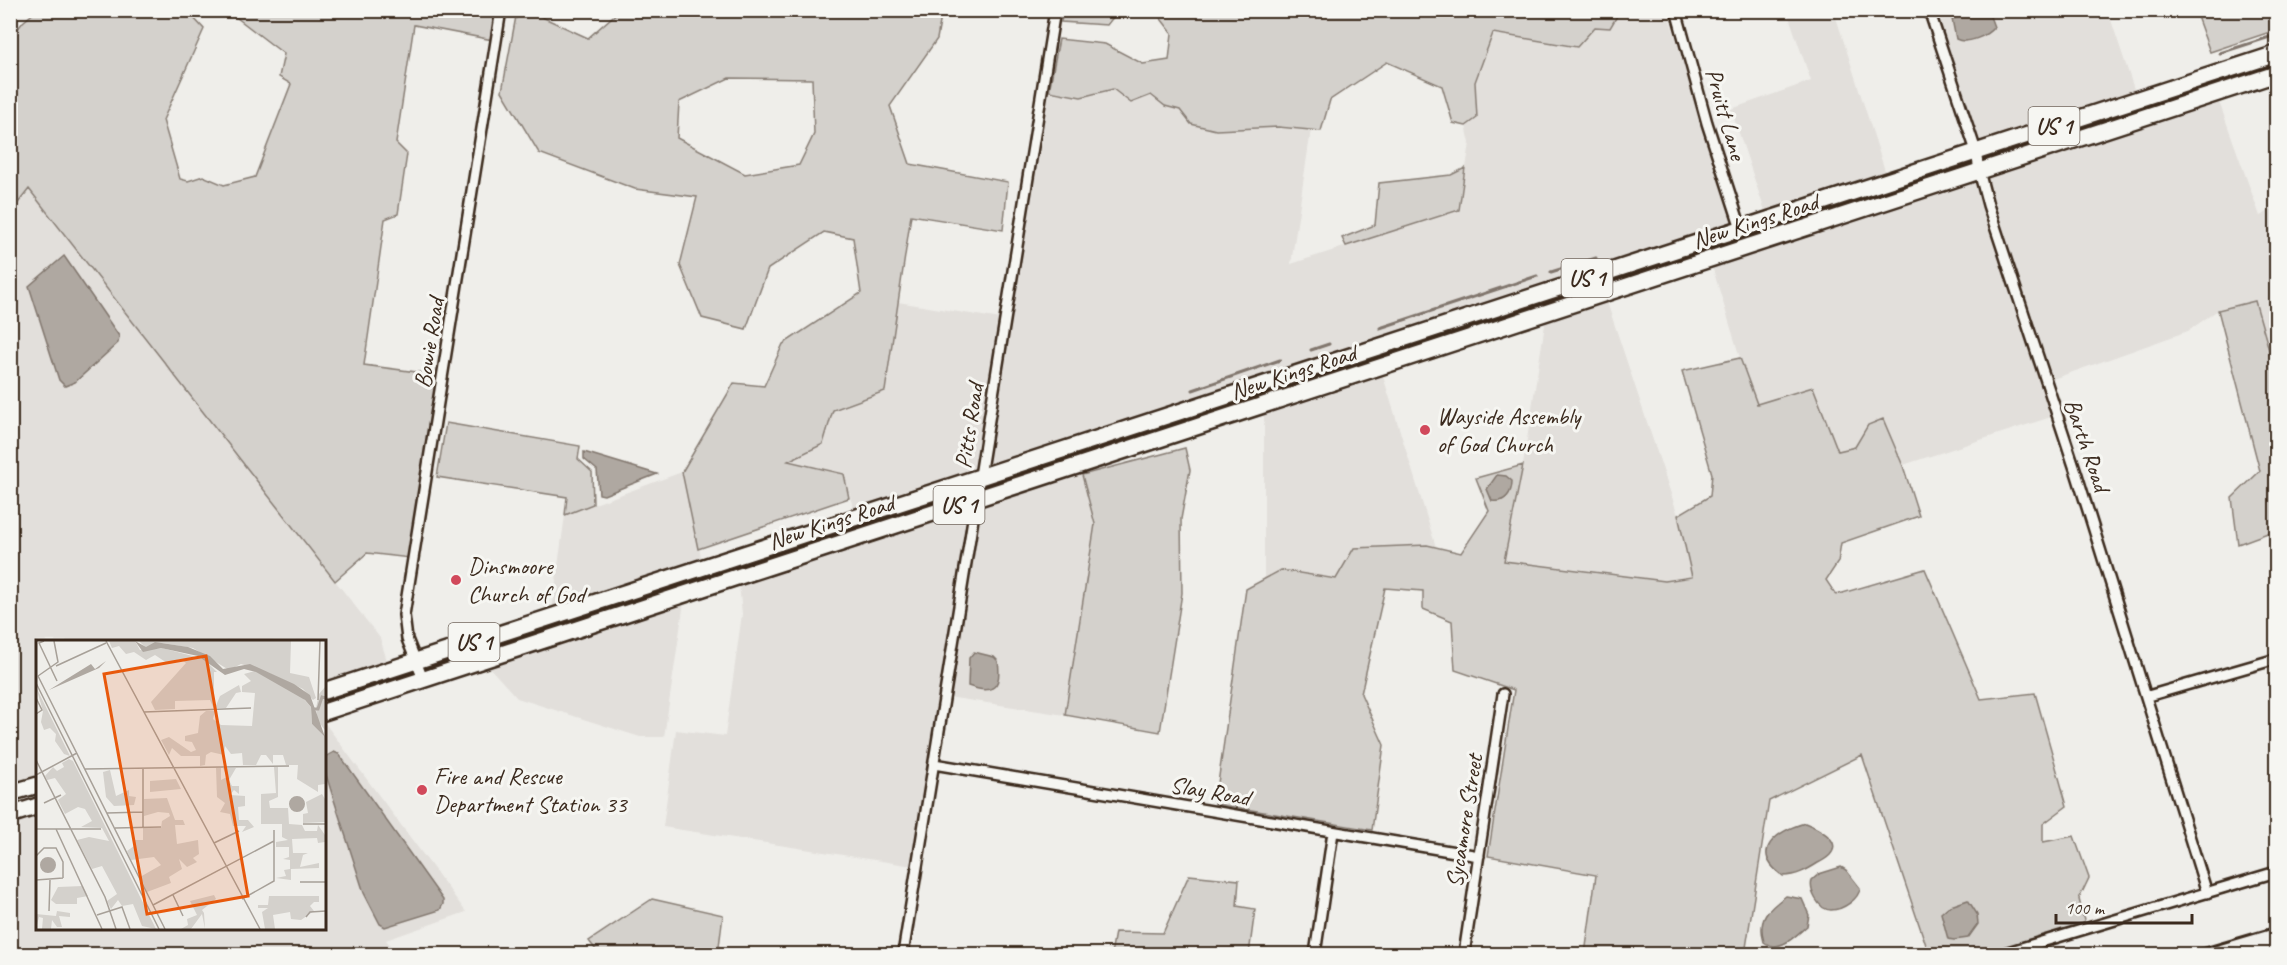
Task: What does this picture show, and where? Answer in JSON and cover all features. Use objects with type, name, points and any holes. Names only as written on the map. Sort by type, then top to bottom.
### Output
[{"type":"highway","name":"New Kings Road","points":[[326,690],[2277,54]]},
{"type":"highway","name":"New Kings Road","points":[[326,711],[2277,74]]},
{"type":"highway","points":[[10,794],[36,786]]},
{"type":"highway","points":[[10,814],[36,807]]},
{"type":"street","name":"Bowie Road","points":[[423,680],[406,639],[404,615],[501,10]]},
{"type":"street","name":"Pitts Road","points":[[903,954],[1055,10]]},
{"type":"street","name":"Pruitt Lane","points":[[1676,10],[1707,123],[1741,228]]},
{"type":"street","name":"Barth Road","points":[[1929,10],[1976,151],[1991,216],[2078,475],[2148,696],[2207,893]]},
{"type":"street","points":[[1640,260],[1647,280]]},
{"type":"street","points":[[1308,369],[1314,388]]},
{"type":"street","points":[[691,571],[698,590]]},
{"type":"street","points":[[2148,696],[2277,659]]},
{"type":"street","points":[[340,686],[350,704]]},
{"type":"street","name":"Sycamore Street","points":[[1464,954],[1503,694]]},
{"type":"street","name":"Slay Road","points":[[934,764],[1479,856]]},
{"type":"street","points":[[1315,954],[1333,832]]},
{"type":"street","points":[[2001,954],[2277,872]]},
{"type":"shaded area","points":[[481,10],[497,13],[493,40],[414,25],[396,143],[407,154],[398,214],[385,219],[364,365],[439,375],[410,558],[367,553],[335,581],[29,189],[11,212],[10,39],[23,22],[36,11],[199,11],[192,16],[204,29],[163,120],[180,179],[188,181],[203,176],[224,185],[255,177],[291,84],[279,77],[284,54],[228,11]]},
{"type":"shaded area","points":[[1063,10],[1118,11],[1107,25],[1061,22]]},
{"type":"shaded area","points":[[517,11],[529,11],[588,38],[619,11],[942,11],[937,39],[890,106],[910,164],[1008,182],[1003,230],[911,215],[885,391],[833,410],[823,444],[788,461],[844,474],[849,498],[698,549],[682,472],[734,383],[764,386],[783,344],[861,293],[853,238],[824,232],[768,269],[746,329],[702,318],[680,265],[697,197],[635,189],[539,153],[502,91]],"holes":[[[729,78],[812,79],[814,134],[799,165],[745,174],[677,138],[679,102]]]},
{"type":"shaded area","points":[[1155,11],[1620,11],[1610,28],[1595,27],[1577,47],[1493,33],[1475,82],[1477,118],[1466,126],[1453,123],[1442,86],[1387,62],[1330,100],[1321,131],[1278,127],[1216,130],[1191,124],[1180,110],[1165,106],[1151,95],[1131,103],[1113,89],[1081,97],[1049,91],[1059,39],[1105,44],[1143,64],[1169,60],[1172,33]]},
{"type":"shaded area","points":[[1620,11],[1667,11],[1737,225],[1035,450],[854,511],[844,474],[787,461],[823,444],[833,410],[885,391],[898,302],[1001,319],[1038,91],[1081,97],[1113,89],[1131,103],[1151,95],[1165,106],[1180,110],[1191,124],[1311,130],[1291,264],[1459,210],[1470,143],[1466,126],[1477,118],[1475,82],[1493,33],[1577,47],[1595,27],[1610,28]]},
{"type":"shaded area","points":[[1787,11],[1834,11],[1886,174],[1766,214],[1731,109],[1811,81]]},
{"type":"shaded area","points":[[1965,11],[2108,11],[2136,95],[1978,144],[1937,22]]},
{"type":"shaded area","points":[[1976,11],[1988,11],[1994,27],[1987,34],[1976,39],[1961,41],[1956,39],[1952,19]]},
{"type":"shaded area","points":[[2195,11],[2274,11],[2276,30],[2210,52]]},
{"type":"shaded area","points":[[2218,99],[2260,216],[2276,207],[2276,374],[2254,301],[2218,310],[2188,331],[2039,384],[2051,417],[1903,465],[1883,419],[1868,425],[1856,447],[1838,451],[1757,405],[1712,266]]},
{"type":"shaded area","points":[[1465,168],[1459,210],[1346,246],[1342,238],[1375,225],[1379,183],[1451,175]]},
{"type":"shaded area","points":[[29,189],[380,638],[388,664],[326,684],[326,640],[36,640],[36,778],[11,787],[10,212]]},
{"type":"shaded area","points":[[64,256],[119,336],[118,343],[75,382],[65,386],[59,380],[29,286]]},
{"type":"shaded area","points":[[1606,299],[1678,515],[1692,577],[1665,581],[1504,561],[1523,465],[1546,318]]},
{"type":"shaded area","points":[[2255,301],[2276,374],[2276,530],[2238,544],[2232,498],[2260,471],[2218,310]]},
{"type":"shaded area","points":[[1740,358],[1757,404],[1813,387],[1838,451],[1855,447],[1868,425],[1883,419],[1903,466],[1919,516],[1841,543],[1838,562],[1826,580],[1836,595],[1925,569],[1981,699],[2035,693],[2067,806],[2043,824],[2043,842],[2074,836],[2089,878],[2079,899],[2085,925],[1988,954],[1929,954],[1862,755],[1769,801],[1745,954],[1585,954],[1596,875],[1488,856],[1514,690],[1455,670],[1452,621],[1423,609],[1423,591],[1385,588],[1361,694],[1384,745],[1372,830],[1215,804],[1246,589],[1281,570],[1336,579],[1354,548],[1427,545],[1461,553],[1489,511],[1476,478],[1523,465],[1504,561],[1665,581],[1692,577],[1678,515],[1710,496],[1712,474],[1682,371]]},
{"type":"shaded area","points":[[1382,373],[1436,547],[1427,545],[1336,579],[1281,570],[1264,579],[1264,413]]},
{"type":"shaded area","points":[[446,423],[580,446],[578,459],[592,472],[593,504],[565,515],[567,497],[437,477]]},
{"type":"shaded area","points":[[1185,448],[1190,470],[1181,519],[1182,593],[1160,732],[1065,715],[1095,524],[1082,475]]},
{"type":"shaded area","points":[[584,452],[657,474],[604,495],[599,494],[597,470],[584,459]]},
{"type":"shaded area","points":[[682,472],[702,561],[552,610],[565,515]]},
{"type":"shaded area","points":[[1082,475],[1095,524],[1065,715],[941,696],[913,866],[663,827],[676,730],[725,736],[742,614],[739,584]]},
{"type":"shaded area","points":[[1497,475],[1506,476],[1512,481],[1512,486],[1507,497],[1501,501],[1492,501],[1487,489]]},
{"type":"shaded area","points":[[684,602],[664,737],[640,737],[517,698],[488,666]]},
{"type":"shaded area","points":[[974,652],[994,657],[998,661],[999,678],[994,687],[990,689],[984,690],[968,686],[969,658]]},
{"type":"shaded area","points":[[326,725],[466,912],[386,940],[397,954],[11,954],[10,821],[36,812],[36,929],[326,929]]},
{"type":"shaded area","points":[[334,752],[339,754],[443,900],[440,910],[385,927],[380,924],[364,893],[326,775],[326,756]]},
{"type":"shaded area","points":[[1805,823],[1831,839],[1833,849],[1830,855],[1810,868],[1797,874],[1783,876],[1773,867],[1767,850],[1770,843],[1785,831]]},
{"type":"shaded area","points":[[1841,867],[1860,888],[1859,892],[1854,900],[1845,906],[1836,910],[1826,909],[1816,899],[1812,889],[1812,880],[1819,874]]},
{"type":"shaded area","points":[[1189,875],[1239,880],[1237,906],[1255,909],[1249,954],[1111,954],[1115,932],[1163,933]]},
{"type":"shaded area","points":[[1786,896],[1802,899],[1809,915],[1807,926],[1787,942],[1781,945],[1770,945],[1764,942],[1763,921],[1769,910]]},
{"type":"shaded area","points":[[652,899],[723,915],[718,954],[599,954],[589,941]]},
{"type":"shaded area","points":[[1968,900],[1977,914],[1978,924],[1968,938],[1948,939],[1941,913],[1948,907]]},
{"type":"waterway","points":[[2220,53],[2276,35]]},
{"type":"waterway","points":[[1551,272],[1596,258]]},
{"type":"waterway","points":[[1380,328],[1537,276]]},
{"type":"waterway","points":[[1311,350],[1329,344]]},
{"type":"waterway","points":[[1193,390],[1280,360]]},
{"type":"railway","points":[[2184,954],[2276,927]]},
{"type":"place","name":"Wayside Assembly of God Church","points":[[1425,430]]},
{"type":"place","name":"Dinsmoore Church of God","points":[[456,580]]},
{"type":"place","name":"Fire and Rescue Department Station 33","points":[[422,790]]}]
